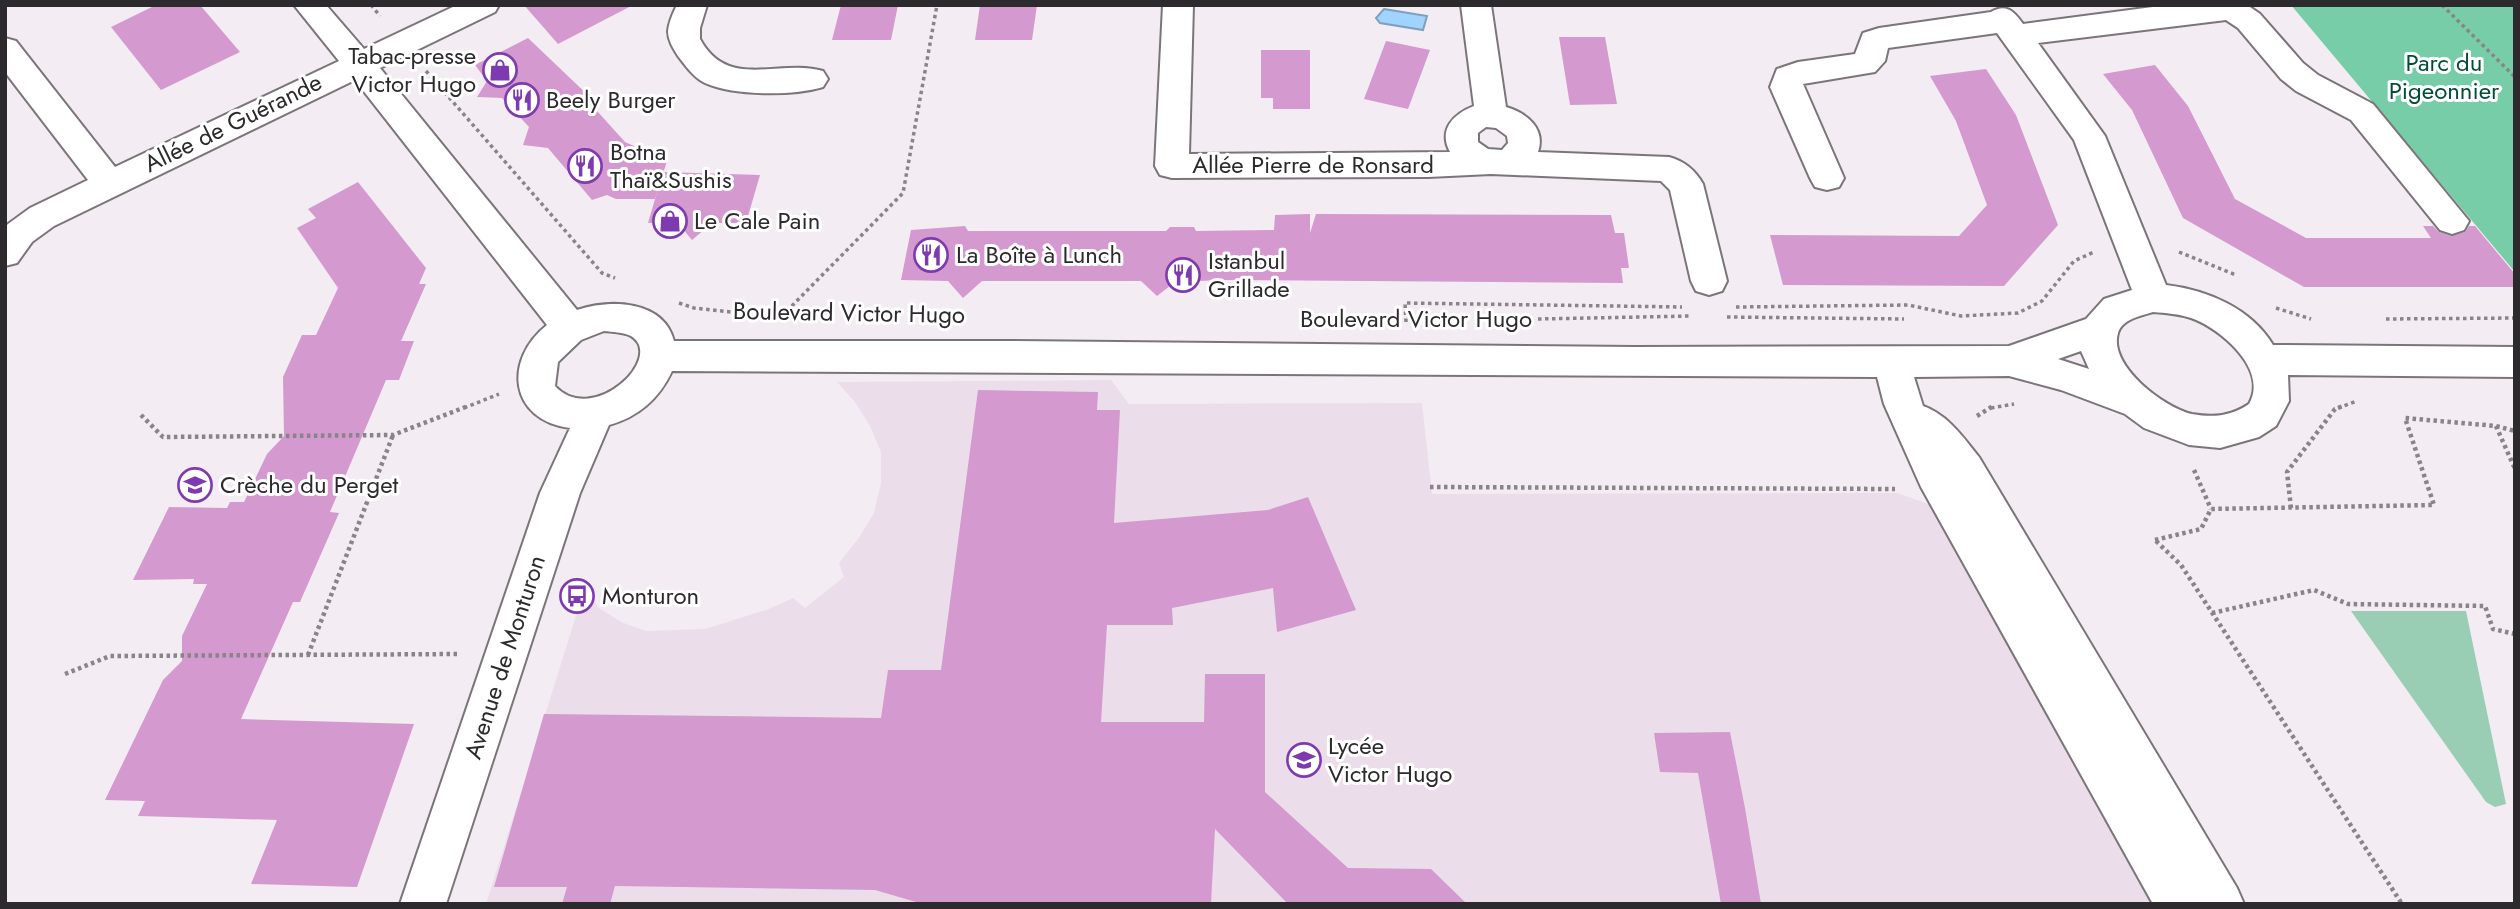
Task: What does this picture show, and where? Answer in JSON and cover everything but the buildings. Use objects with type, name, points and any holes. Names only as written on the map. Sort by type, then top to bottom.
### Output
[{"type":"street","points":[[309,5],[390,101],[570,328]]},
{"type":"street","points":[[357,64],[484,5]]},
{"type":"street","points":[[692,5],[683,29],[683,38],[711,72],[736,78],[812,79]]},
{"type":"street","name":"Allée Pierre de Ronsard","points":[[1178,5],[1172,166],[1496,163],[1669,169],[1686,184],[1709,281]]},
{"type":"street","points":[[1476,5],[1491,115],[1509,119],[1519,125],[1525,134],[1526,144],[1522,152],[1514,159],[1496,163]]},
{"type":"street","points":[[1827,178],[1786,87],[1788,77],[1798,73],[1864,65],[1869,61],[1874,41],[1879,39],[2005,20],[2220,9],[2234,11],[2256,28],[2292,71],[2307,83],[2362,112],[2452,221]]},
{"type":"street","points":[[2005,20],[2089,136],[2153,298]]},
{"type":"street","points":[[5,49],[15,80],[109,183]]},
{"type":"street","name":"Allée de Guérande","points":[[5,253],[14,240],[35,222],[109,183],[357,64]]},
{"type":"street","points":[[2153,298],[2188,302],[2224,318],[2253,342],[2271,374],[2270,402],[2264,412],[2248,425],[2232,430],[2192,430],[2162,419],[2133,401],[2106,371],[2097,345],[2100,329],[2112,310],[2133,300],[2153,298]]},
{"type":"street","points":[[604,317],[635,320],[651,331],[659,346],[660,356],[653,374],[639,392],[626,402],[595,414],[566,413],[554,408],[538,391],[536,380],[540,358],[553,341],[570,328],[604,317]]},
{"type":"street","name":"Boulevard Victor Hugo","points":[[2009,361],[2100,329]]},
{"type":"street","name":"Boulevard Victor Hugo","points":[[660,356],[772,359],[917,355],[1409,361],[2009,361],[2066,376],[2133,401]]},
{"type":"street","points":[[2265,360],[2515,362]]},
{"type":"street","points":[[1892,362],[1919,440],[2179,904]]},
{"type":"street","name":"Avenue de Monturon","points":[[423,904],[560,492],[595,414]]},
{"type":"street","points":[[1919,440],[1946,444],[1965,469],[2221,904]]},
{"type":"path","points":[[782,316],[903,193],[937,5]]},
{"type":"path","points":[[2442,5],[2515,76]]},
{"type":"path","points":[[402,42],[602,273],[623,282]]},
{"type":"path","name":"Boulevard Victor Hugo","points":[[668,299],[694,308],[758,314]]},
{"type":"path","points":[[2265,303],[2311,319],[2325,319]]},
{"type":"path","name":"Boulevard Victor Hugo","points":[[770,315],[796,316]]},
{"type":"path","name":"Boulevard Victor Hugo","points":[[1527,319],[1703,316]]},
{"type":"path","points":[[1716,316],[1908,319]]},
{"type":"path","points":[[2379,319],[2515,317]]},
{"type":"path","name":"Boulevard Victor Hugo","points":[[1392,321],[1420,321]]},
{"type":"path","points":[[141,415],[163,437],[393,435],[536,380]]},
{"type":"path","points":[[2291,508],[2287,472],[2335,409],[2358,400]]},
{"type":"path","points":[[1969,422],[1995,405],[2021,404]]},
{"type":"path","points":[[2211,509],[2434,505],[2405,418],[2496,426],[2515,431]]},
{"type":"path","points":[[2496,426],[2515,469]]},
{"type":"path","points":[[308,655],[393,435]]},
{"type":"path","points":[[1430,487],[1900,489],[1919,479],[1919,440]]},
{"type":"path","points":[[2186,465],[2194,471],[2211,509]]},
{"type":"path","points":[[2211,509],[2201,529],[2155,540],[2181,565],[2402,904]]},
{"type":"path","points":[[2212,612],[2314,590],[2348,604],[2485,606],[2493,629],[2515,634]]},
{"type":"path","points":[[65,674],[110,656],[461,654]]},
{"type":"shaded area","name":"Lycée Victor Hugo","points":[[1111,380],[1129,404],[1422,403],[1432,494],[1897,493],[1937,507],[2156,904],[486,904],[585,587],[599,608],[621,622],[646,631],[705,629],[766,610],[793,598],[805,608],[844,577],[839,563],[874,513],[881,483],[881,452],[870,426],[855,402],[837,382]]},
{"type":"green space","name":"Parc du Pigeonnier","points":[[2291,5],[2515,5],[2515,272]]},
{"type":"green space","points":[[2351,611],[2466,611],[2506,804],[2495,807],[2486,802]]},
{"type":"water","points":[[1384,9],[1427,16],[1423,30],[1380,23],[1376,18]]},
{"type":"place","name":"Tabac-presse Victor Hugo","points":[[500,70]]},
{"type":"place","name":"Beely Burger","points":[[522,100]]},
{"type":"place","name":"Botna Thaï&Sushis","points":[[585,166]]},
{"type":"place","name":"Le Cale Pain","points":[[670,221]]},
{"type":"place","name":"La Boîte à Lunch","points":[[931,255]]},
{"type":"place","name":"Istanbul Grillade","points":[[1183,275]]},
{"type":"place","name":"Crèche du Perget","points":[[195,485]]},
{"type":"place","name":"Monturon","points":[[577,596]]},
{"type":"place","name":"Lycée Victor Hugo","points":[[1304,760]]}]
